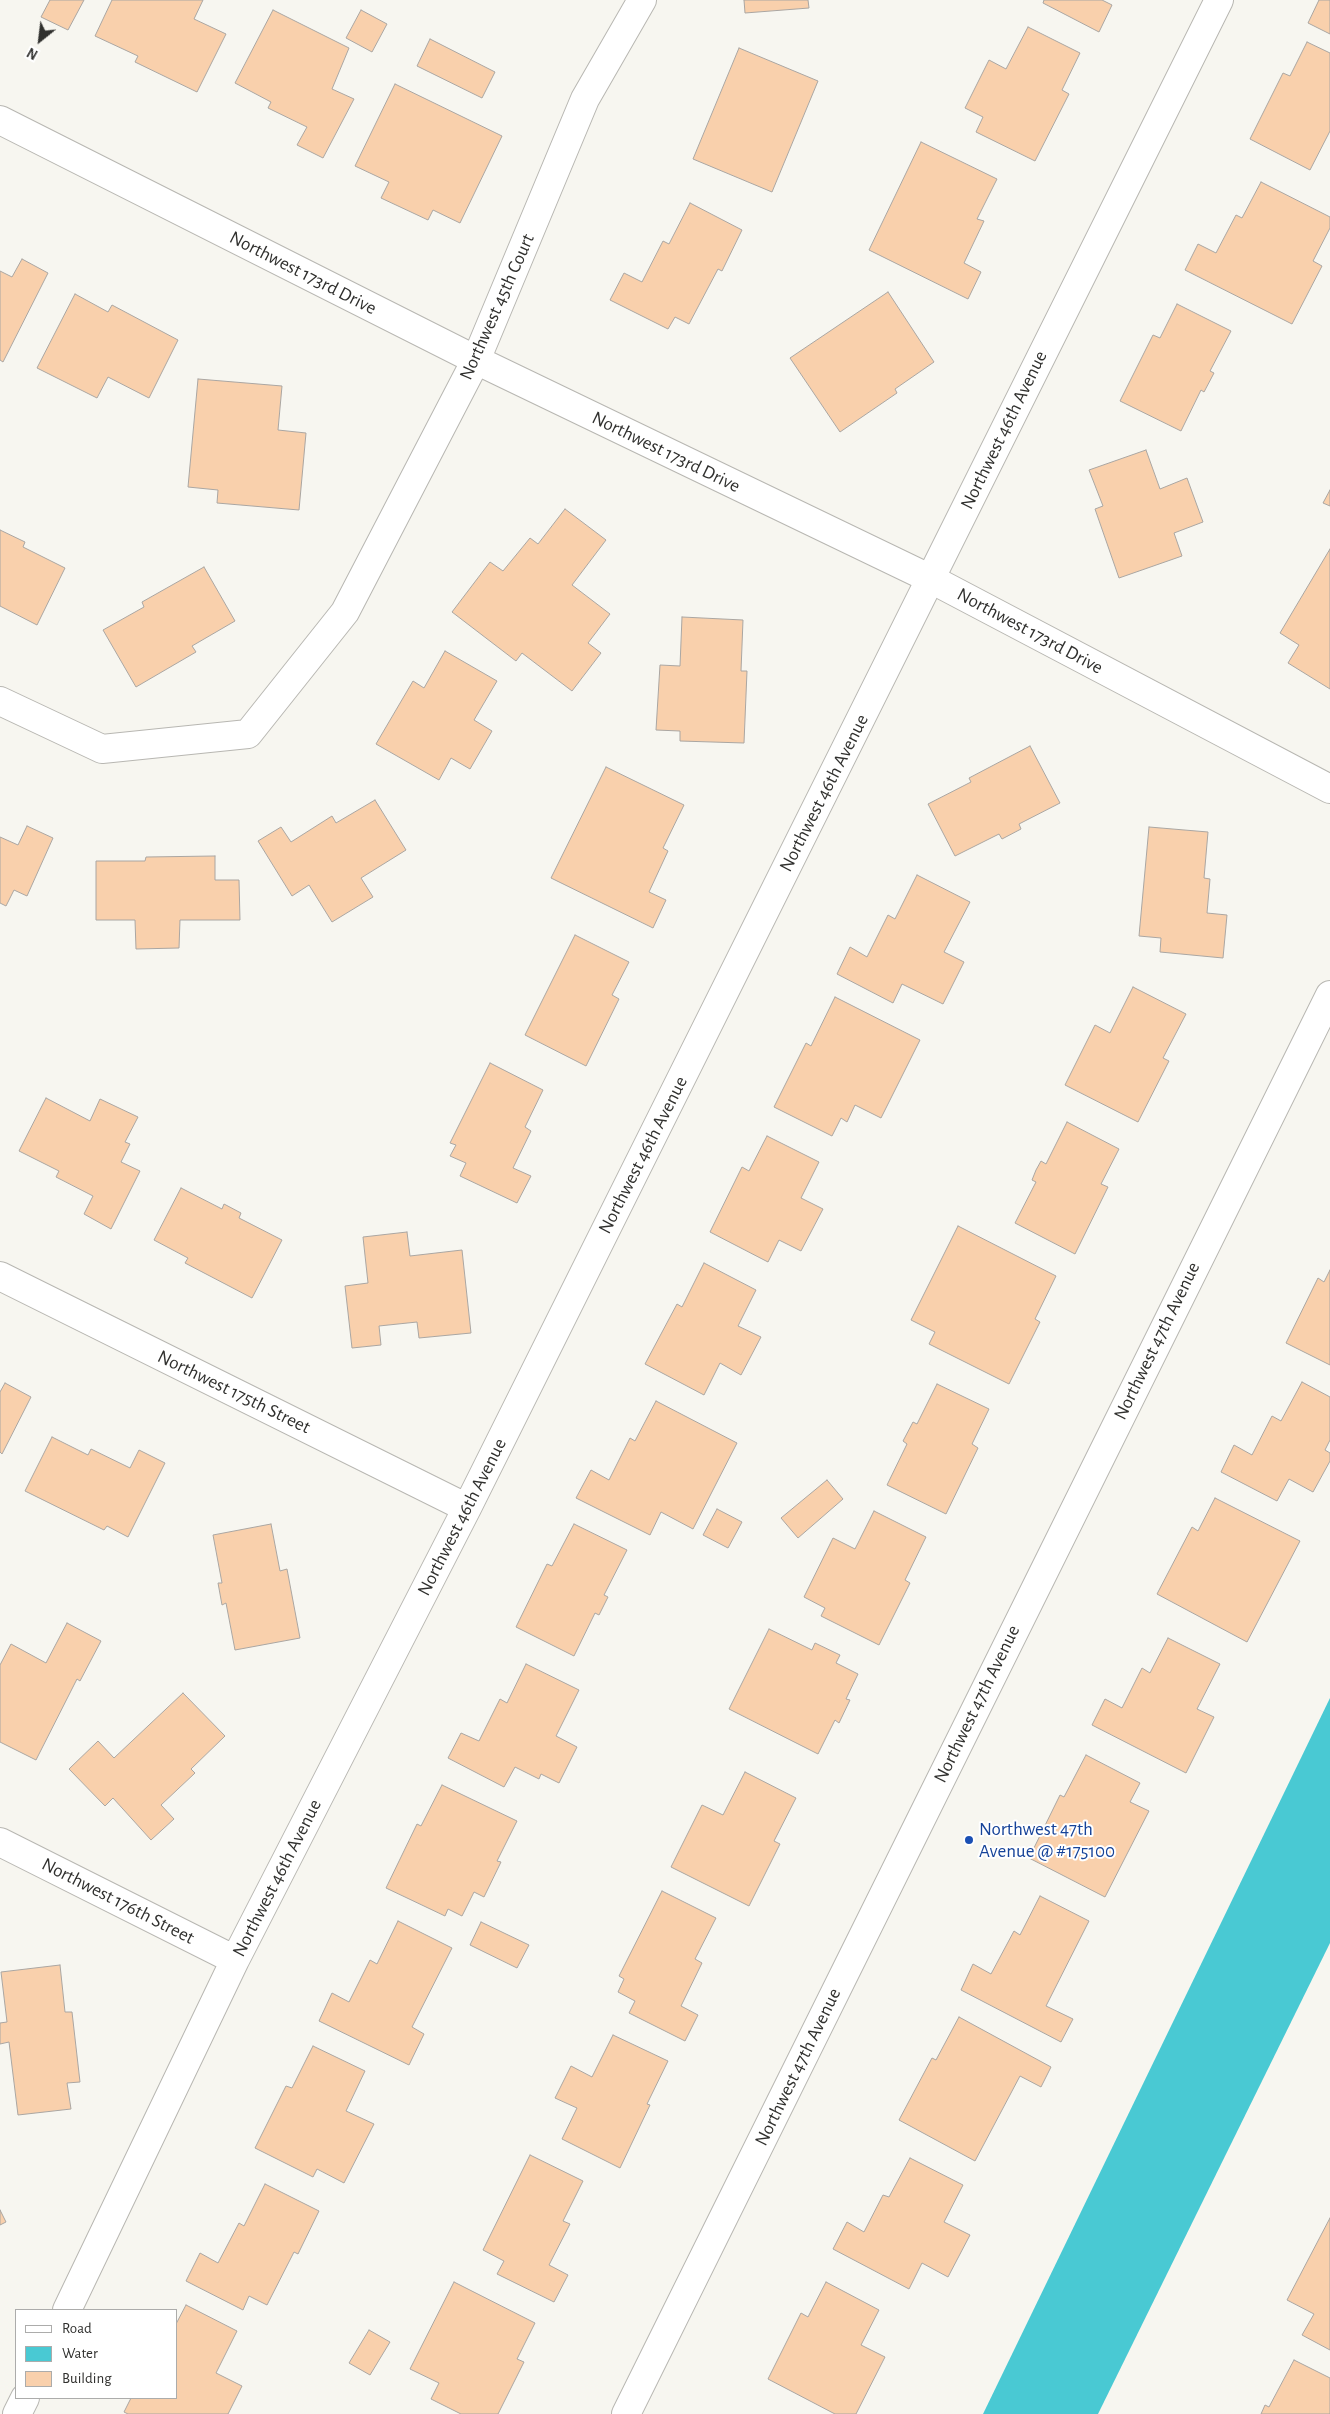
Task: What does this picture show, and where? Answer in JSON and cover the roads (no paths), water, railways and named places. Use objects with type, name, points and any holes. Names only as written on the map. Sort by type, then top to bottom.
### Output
[{"type":"street","name":"Northwest 45th Court","points":[[0,701],[102,749],[248,734],[346,612],[476,360],[586,99],[642,0]]},
{"type":"street","name":"Northwest 46th Avenue","points":[[67,2309],[235,1960],[467,1508],[1219,0]]},
{"type":"street","name":"Northwest 173rd Drive","points":[[0,120],[476,360],[931,579],[1330,789]]},
{"type":"street","name":"Northwest 47th Avenue","points":[[626,2414],[1330,996]]},
{"type":"street","name":"Northwest 175th Street","points":[[0,1276],[467,1508]]},
{"type":"street","name":"Northwest 176th Street","points":[[0,1842],[235,1960]]},
{"type":"street","points":[[17,2414],[24,2399]]},
{"type":"water","points":[[1330,1698],[1330,1943],[1098,2414],[983,2414]]},
{"type":"place","name":"Northwest 47th Avenue @ #175100","points":[[969,1840]]}]
